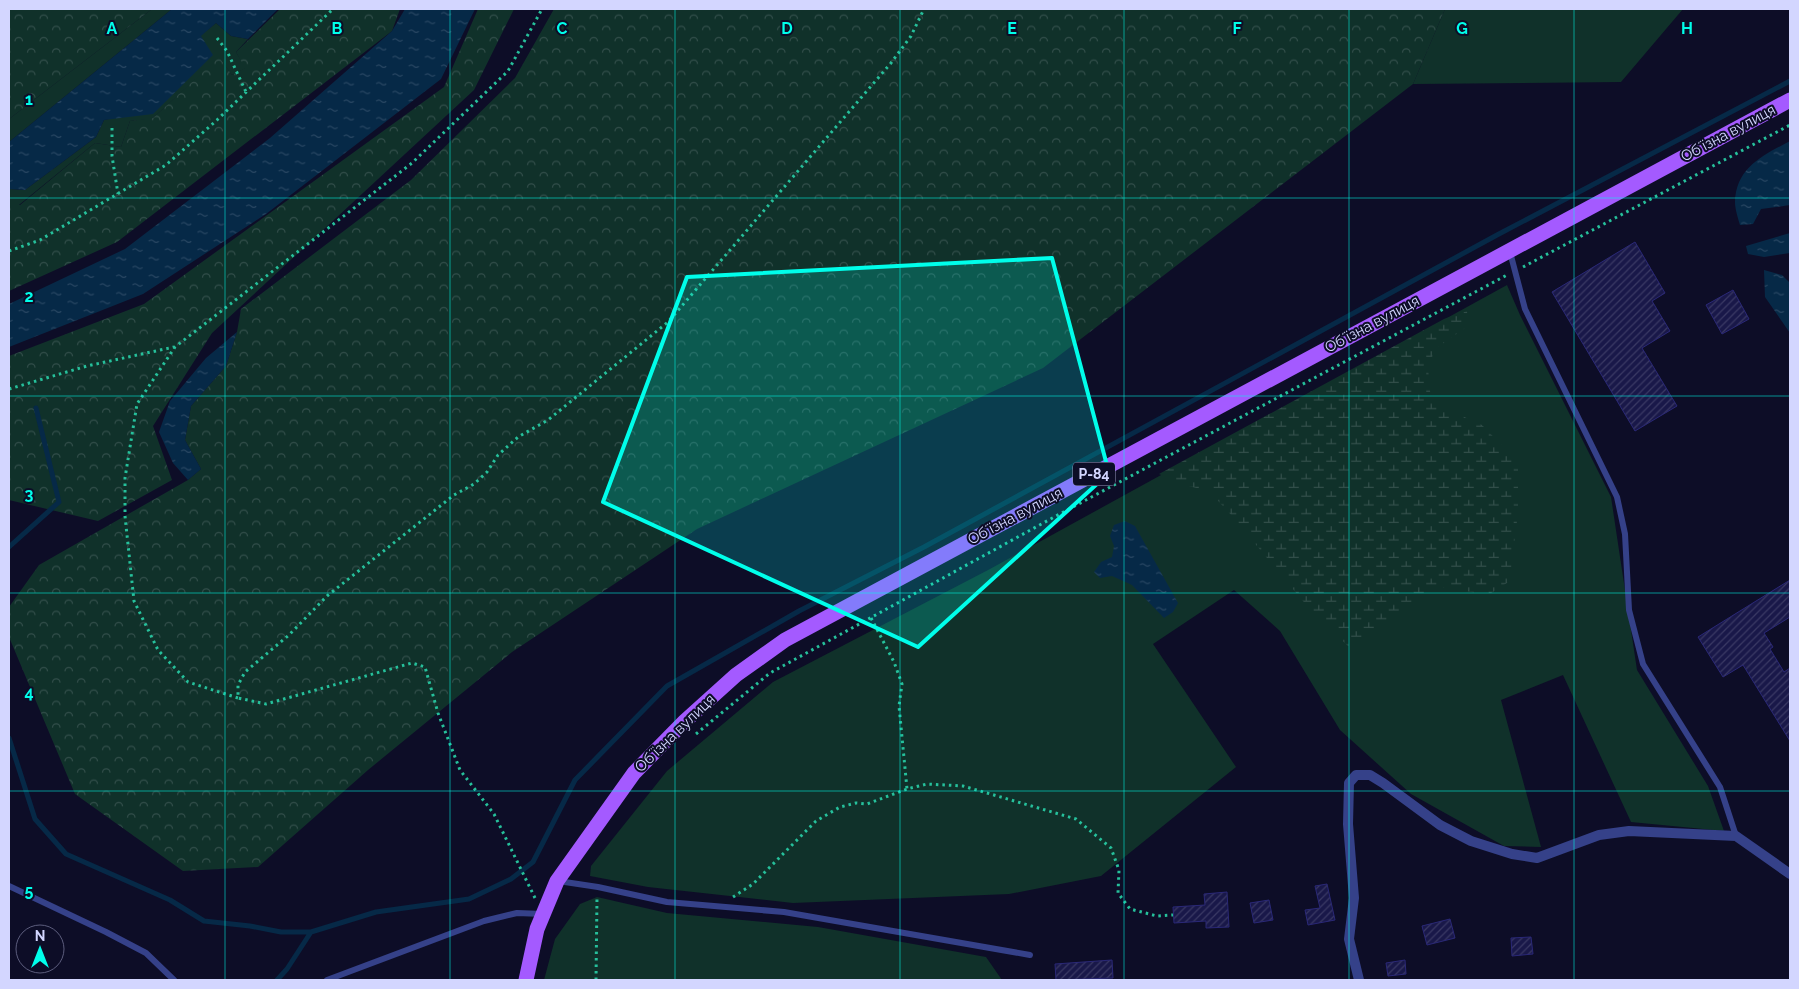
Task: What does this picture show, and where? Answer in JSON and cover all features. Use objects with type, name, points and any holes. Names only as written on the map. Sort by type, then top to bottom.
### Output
[{"type":"main road","name":"Обʼїзна вулиця","points":[[526,980],[537,929],[557,881],[634,773],[685,721],[736,675],[785,640],[1790,100]]},
{"type":"street","points":[[1359,980],[1349,939],[1354,898],[1348,824],[1349,783],[1356,775],[1370,775],[1440,825],[1471,841],[1512,854],[1537,858],[1599,835],[1629,831],[1736,836],[1790,874]]},
{"type":"lane","points":[[1510,250],[1525,309],[1618,497],[1625,534],[1629,610],[1643,664],[1720,787],[1736,836]]},
{"type":"lane","points":[[557,881],[598,887],[667,902],[784,912],[1030,955]]},
{"type":"lane","points":[[9,886],[146,953],[174,980]]},
{"type":"lane","points":[[327,980],[484,921],[517,914],[543,914]]},
{"type":"path","points":[[9,251],[40,240],[166,165],[333,9]]},
{"type":"path","points":[[524,877],[494,814],[460,770],[438,713],[425,667],[412,663],[266,704],[238,698],[188,682],[158,650],[134,601],[125,516],[125,478],[137,404],[175,347],[412,163],[508,71],[542,9]]},
{"type":"path","points":[[238,698],[238,686],[245,672],[289,634],[327,596],[454,495],[474,484],[487,472],[498,455],[518,437],[548,420],[668,322],[891,63],[911,36],[924,9]]},
{"type":"path","points":[[217,38],[228,51],[246,92]]},
{"type":"path","points":[[689,740],[770,673],[1056,516],[1790,125]]},
{"type":"path","points":[[112,128],[112,156],[118,194]]},
{"type":"path","points":[[9,389],[87,366],[175,347]]},
{"type":"path","points":[[871,618],[894,662],[902,684],[899,706],[907,789]]},
{"type":"path","points":[[718,907],[754,884],[816,821],[840,807],[867,804],[926,784],[963,786],[1076,818],[1111,848],[1119,870],[1118,892],[1130,909],[1157,916],[1174,915]]},
{"type":"path","points":[[596,980],[598,887]]},
{"type":"highlighted area","points":[[1052,258],[1109,473],[918,647],[603,502],[687,277]]},
{"type":"green space","points":[[9,9],[152,9],[9,119]]},
{"type":"green space","points":[[152,9],[172,9],[9,142],[9,119]]},
{"type":"green space","points":[[280,9],[400,9],[392,31],[117,242],[9,291],[9,205],[20,205],[95,143],[121,147],[130,121],[153,118],[219,57],[232,75],[245,68],[236,52]]},
{"type":"green space","points":[[478,9],[514,9],[474,90],[212,333],[153,426],[172,480],[98,521],[9,500],[9,356],[144,304],[444,87]]},
{"type":"green space","points":[[554,9],[1445,9],[1413,84],[1043,368],[697,529],[512,652],[368,770],[258,867],[183,871],[75,794],[9,637],[9,607],[39,565],[188,480],[201,469],[185,440],[191,406],[226,366],[237,332],[241,309],[411,180],[515,78]]},
{"type":"green space","points":[[1445,9],[1683,9],[1621,82],[1413,84]]},
{"type":"green space","points":[[216,23],[231,36],[248,39],[236,52],[246,68],[232,75],[219,58],[152,119],[130,121],[121,147],[95,143],[19,205],[9,205],[9,189],[25,190],[96,137],[104,120],[118,117],[200,36]]},
{"type":"green space","points":[[1507,285],[1520,315],[1611,497],[1637,670],[1708,786],[1724,831],[1631,822],[1563,675],[1501,700],[1541,847],[1504,846],[1411,794],[1340,730],[1280,631],[1234,590],[1153,644],[1236,767],[1101,876],[1009,894],[793,903],[648,887],[590,876],[591,866],[667,771],[773,682],[990,569]]},
{"type":"green space","points":[[1467,311],[1468,326],[1435,349],[1428,368],[1431,402],[1482,425],[1518,462],[1518,512],[1510,581],[1488,595],[1444,587],[1395,613],[1352,650],[1308,607],[1209,491],[1184,485],[1159,474],[1444,319]]},
{"type":"green space","points":[[597,897],[667,913],[818,927],[986,957],[1002,980],[544,980],[555,939],[580,904]]},
{"type":"water","points":[[172,9],[278,9],[248,39],[231,36],[216,23],[201,36],[213,55],[153,114],[104,120],[96,137],[25,190],[9,189],[9,142]]},
{"type":"water","points":[[405,9],[475,9],[441,79],[266,214],[143,294],[9,347],[9,304],[125,249],[270,138],[392,31]]},
{"type":"water","points":[[1790,141],[1790,205],[1761,209],[1753,224],[1740,225],[1735,202],[1740,180],[1746,171],[1761,157]]},
{"type":"water","points":[[1790,233],[1790,253],[1764,257],[1748,254],[1746,246]]},
{"type":"water","points":[[1764,270],[1782,275],[1790,283],[1790,333],[1765,297]]},
{"type":"water","points":[[237,332],[226,366],[191,406],[185,440],[201,469],[188,480],[173,463],[159,432],[170,401],[206,358]]},
{"type":"water","points":[[1125,521],[1135,526],[1178,603],[1173,612],[1164,618],[1132,585],[1112,576],[1100,578],[1094,572],[1101,562],[1112,557],[1114,546],[1110,536],[1114,525]]},
{"type":"building","points":[[1635,242],[1665,293],[1652,301],[1670,331],[1642,348],[1677,406],[1635,431],[1552,292]]},
{"type":"building","points":[[1733,290],[1749,319],[1722,334],[1706,305]]},
{"type":"building","points":[[1790,580],[1790,617],[1764,633],[1773,647],[1770,649],[1784,672],[1790,668],[1790,741],[1743,665],[1723,677],[1698,637]]},
{"type":"building","points":[[1327,884],[1335,920],[1308,925],[1305,910],[1320,908],[1315,886]]},
{"type":"building","points":[[1227,892],[1229,927],[1206,928],[1206,921],[1174,923],[1173,907],[1205,905],[1204,894]]},
{"type":"building","points":[[1269,900],[1273,920],[1254,923],[1250,903]]},
{"type":"building","points":[[1450,919],[1455,938],[1427,945],[1422,926]]},
{"type":"building","points":[[1531,937],[1533,954],[1512,956],[1511,938]]},
{"type":"building","points":[[1112,960],[1113,978],[1056,980],[1055,964]]},
{"type":"building","points":[[1405,960],[1406,974],[1388,976],[1386,963]]},
{"type":"waterway","points":[[311,932],[376,912],[469,899],[511,879],[533,862],[575,780],[667,686],[799,611],[924,547],[1497,235],[1790,81]]},
{"type":"waterway","points":[[9,547],[59,502],[36,408]]},
{"type":"waterway","points":[[9,738],[35,819],[66,854],[170,900],[204,921],[250,926],[281,932],[311,932],[287,969],[277,980]]}]
